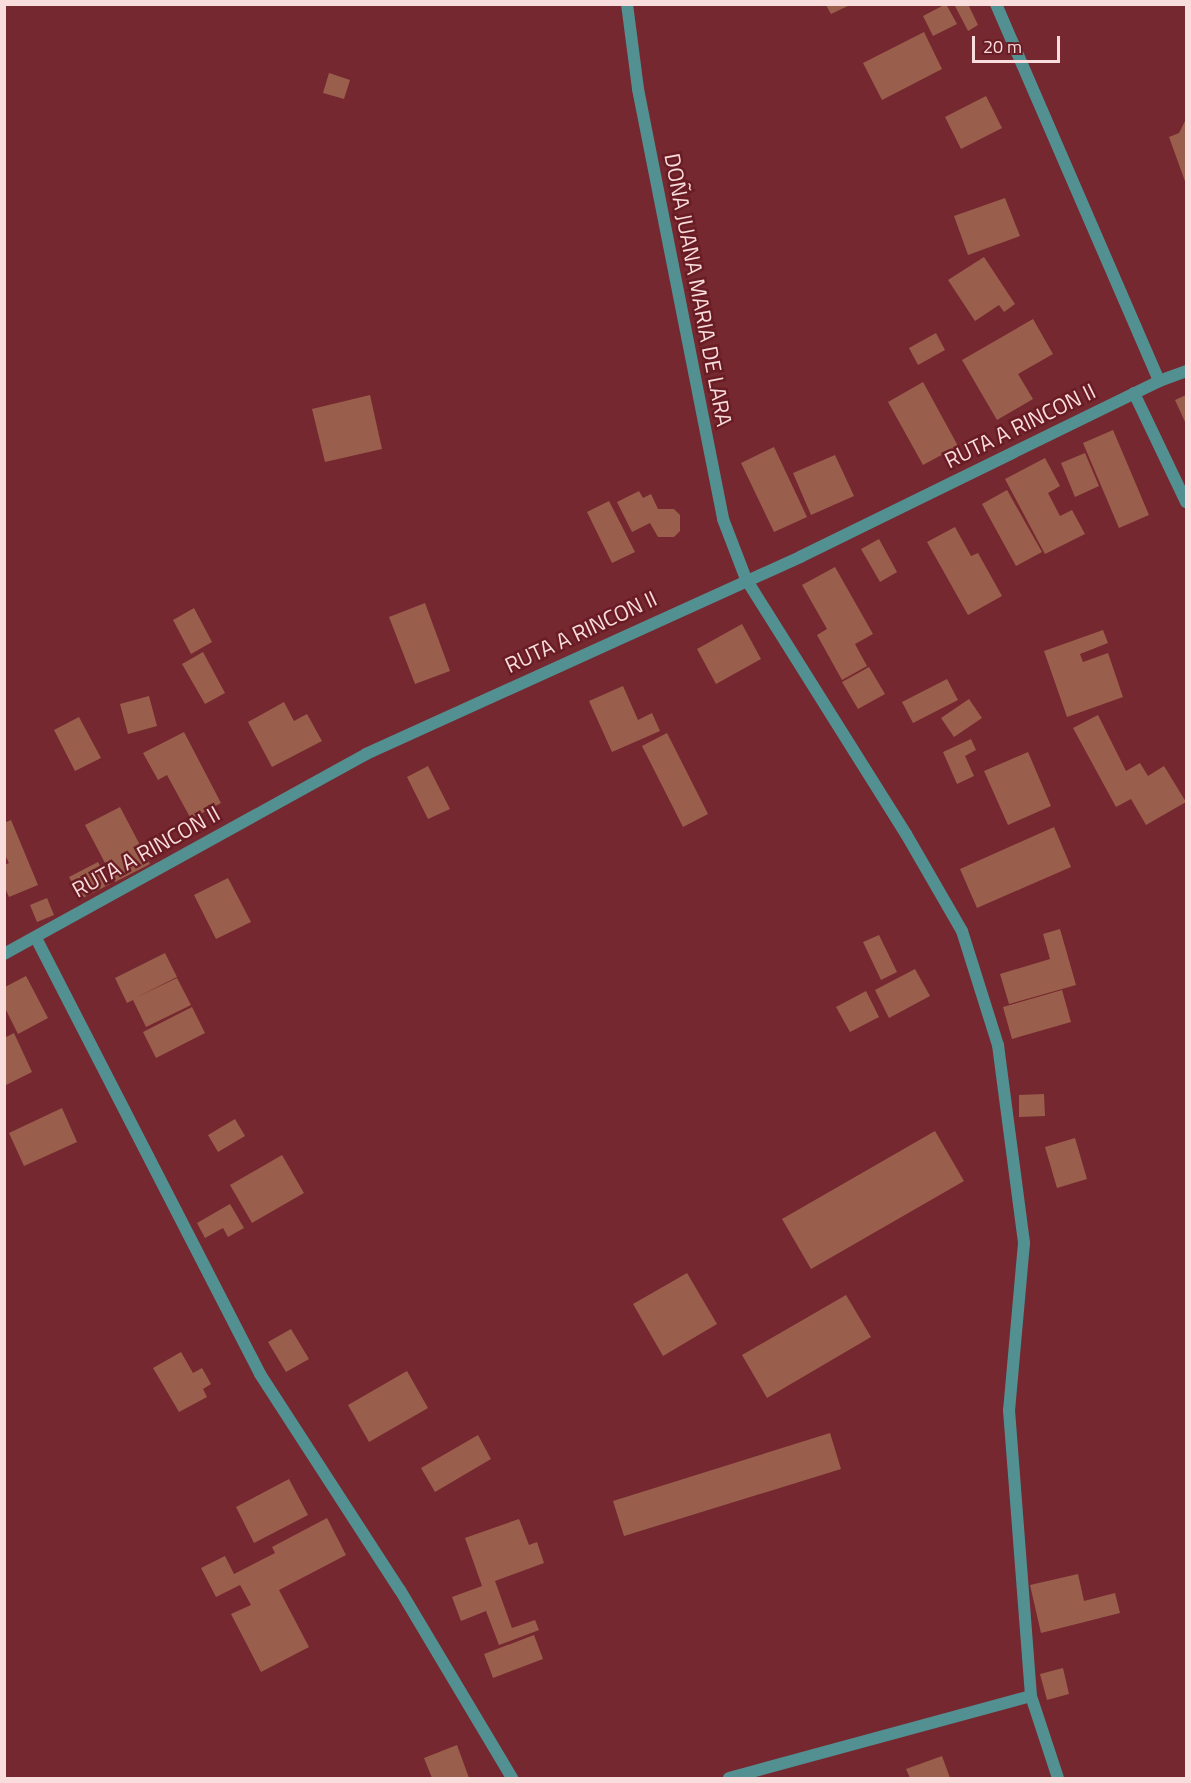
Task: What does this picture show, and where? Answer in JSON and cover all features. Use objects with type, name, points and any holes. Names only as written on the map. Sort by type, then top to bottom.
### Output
[{"type":"street","name":"DOÑA JUANA MARIA DE LARA","points":[[627,4],[638,89],[708,457],[723,519],[746,579],[906,834],[962,931],[998,1045],[1024,1243],[1009,1410],[1031,1696],[1058,1779]]},
{"type":"street","points":[[996,4],[1159,381]]},
{"type":"street","name":"RUTA A RINCON II","points":[[4,954],[366,754],[746,579],[801,557],[1134,393],[1186,371]]},
{"type":"street","points":[[1134,393],[1186,502]]},
{"type":"street","points":[[36,938],[260,1374],[400,1590],[512,1779]]},
{"type":"street","points":[[729,1779],[1031,1696]]},
{"type":"building","points":[[946,4],[957,24],[933,36],[923,16]]},
{"type":"building","points":[[954,4],[968,4],[978,25],[968,31]]},
{"type":"building","points":[[826,5],[850,5],[831,14]]},
{"type":"building","points":[[924,32],[942,69],[882,100],[863,63]]},
{"type":"building","points":[[329,73],[350,80],[344,99],[323,93]]},
{"type":"building","points":[[986,96],[1002,128],[961,149],[945,117]]},
{"type":"building","points":[[1186,119],[1186,184],[1169,137],[1179,133]]},
{"type":"building","points":[[1005,198],[1020,236],[968,255],[954,216]]},
{"type":"building","points":[[984,257],[1015,304],[1004,312],[999,305],[975,321],[948,280]]},
{"type":"building","points":[[1033,319],[1053,354],[1018,374],[1033,399],[997,420],[962,360]]},
{"type":"building","points":[[936,333],[945,350],[918,365],[909,348]]},
{"type":"building","points":[[923,382],[958,446],[923,465],[888,402]]},
{"type":"building","points":[[370,395],[382,449],[325,462],[312,409]]},
{"type":"building","points":[[1186,395],[1186,424],[1175,400]]},
{"type":"building","points":[[1113,430],[1149,515],[1119,528],[1083,443]]},
{"type":"building","points":[[774,447],[807,517],[774,532],[741,463]]},
{"type":"building","points":[[1085,453],[1099,486],[1075,497],[1061,463]]},
{"type":"building","points":[[835,455],[854,496],[811,515],[793,473]]},
{"type":"building","points":[[1045,458],[1060,486],[1048,493],[1060,516],[1072,510],[1085,534],[1045,554],[1005,479]]},
{"type":"building","points":[[1007,490],[1042,552],[1016,566],[982,504]]},
{"type":"building","points":[[639,491],[643,498],[651,494],[658,509],[674,509],[680,515],[680,531],[674,537],[658,537],[650,523],[632,532],[617,502]]},
{"type":"building","points":[[609,501],[635,552],[612,563],[587,512]]},
{"type":"building","points":[[955,527],[971,556],[978,553],[1002,596],[968,615],[927,542]]},
{"type":"building","points":[[879,539],[897,572],[880,582],[861,549]]},
{"type":"building","points":[[835,567],[873,634],[855,644],[867,666],[842,680],[817,635],[827,629],[802,585]]},
{"type":"building","points":[[425,603],[450,671],[415,684],[389,617]]},
{"type":"building","points":[[194,608],[212,642],[191,654],[173,620]]},
{"type":"building","points":[[742,624],[761,659],[716,684],[697,649]]},
{"type":"building","points":[[1103,630],[1108,643],[1080,654],[1083,662],[1108,653],[1123,697],[1067,717],[1044,651]]},
{"type":"building","points":[[203,652],[225,693],[205,704],[182,664]]},
{"type":"building","points":[[869,667],[885,694],[858,709],[842,682]]},
{"type":"building","points":[[947,679],[958,700],[913,723],[902,702]]},
{"type":"building","points":[[623,686],[638,720],[652,713],[660,731],[612,752],[589,701]]},
{"type":"building","points":[[149,696],[157,726],[128,734],[120,704]]},
{"type":"building","points":[[969,699],[982,718],[954,737],[941,718]]},
{"type":"building","points":[[284,702],[294,721],[307,714],[322,741],[272,767],[248,722]]},
{"type":"building","points":[[1098,715],[1126,771],[1140,763],[1148,776],[1164,766],[1186,802],[1146,825],[1131,799],[1116,807],[1073,728]]},
{"type":"building","points":[[79,717],[101,758],[75,771],[54,730]]},
{"type":"building","points":[[184,732],[221,803],[191,819],[167,775],[158,780],[143,753]]},
{"type":"building","points":[[667,733],[708,814],[683,827],[642,746]]},
{"type":"building","points":[[971,739],[976,750],[965,756],[974,776],[957,784],[943,752]]},
{"type":"building","points":[[1028,752],[1051,806],[1008,825],[984,771]]},
{"type":"building","points":[[428,766],[450,809],[428,819],[407,777]]},
{"type":"building","points":[[120,807],[150,864],[115,882],[85,825]]},
{"type":"building","points":[[11,820],[38,885],[9,897],[4,886],[4,865],[9,863],[4,853],[4,823]]},
{"type":"building","points":[[1054,827],[1071,867],[977,908],[960,869]]},
{"type":"building","points":[[98,862],[110,884],[81,899],[69,877]]},
{"type":"building","points":[[228,878],[251,922],[216,939],[194,895]]},
{"type":"building","points":[[47,898],[54,915],[37,922],[30,905]]},
{"type":"building","points":[[1060,929],[1076,985],[1009,1004],[1000,974],[1050,959],[1043,934]]},
{"type":"building","points":[[879,935],[897,972],[881,980],[863,942]]},
{"type":"building","points":[[165,953],[177,977],[135,998],[177,978],[191,1005],[146,1027],[133,1000],[127,1003],[115,978]]},
{"type":"building","points":[[915,969],[930,996],[889,1018],[875,990]]},
{"type":"building","points":[[26,976],[48,1018],[18,1034],[5,1008],[5,987]]},
{"type":"building","points":[[1062,990],[1071,1022],[1012,1039],[1003,1007]]},
{"type":"building","points":[[866,991],[879,1017],[850,1032],[836,1007]]},
{"type":"building","points":[[192,1007],[205,1033],[156,1058],[143,1032]]},
{"type":"building","points":[[14,1033],[32,1072],[4,1086],[4,1038]]},
{"type":"building","points":[[1044,1094],[1045,1116],[1019,1117],[1019,1095]]},
{"type":"building","points":[[62,1108],[77,1142],[24,1166],[9,1133]]},
{"type":"building","points":[[235,1119],[245,1136],[218,1152],[208,1135]]},
{"type":"building","points":[[935,1131],[964,1181],[811,1269],[782,1219]]},
{"type":"building","points":[[1075,1138],[1087,1179],[1057,1188],[1045,1147]]},
{"type":"building","points":[[282,1155],[304,1193],[252,1223],[230,1185]]},
{"type":"building","points":[[230,1204],[244,1228],[228,1237],[223,1228],[205,1238],[197,1223]]},
{"type":"building","points":[[687,1273],[717,1324],[663,1356],[633,1304]]},
{"type":"building","points":[[846,1295],[871,1337],[767,1398],[742,1355]]},
{"type":"building","points":[[291,1329],[309,1359],[286,1372],[268,1342]]},
{"type":"building","points":[[181,1352],[193,1373],[202,1368],[211,1384],[203,1389],[207,1397],[179,1412],[153,1368]]},
{"type":"building","points":[[407,1371],[428,1408],[369,1442],[348,1405]]},
{"type":"building","points":[[830,1433],[841,1469],[624,1536],[613,1501]]},
{"type":"building","points":[[478,1435],[491,1459],[435,1492],[421,1468]]},
{"type":"building","points":[[289,1479],[308,1515],[254,1543],[236,1507]]},
{"type":"building","points":[[327,1518],[346,1555],[279,1590],[309,1647],[261,1672],[231,1614],[251,1605],[240,1585],[216,1597],[201,1568],[225,1556],[234,1574],[275,1553],[272,1547]]},
{"type":"building","points":[[519,1519],[529,1545],[537,1542],[544,1563],[495,1581],[512,1628],[535,1620],[539,1630],[499,1645],[486,1611],[461,1621],[452,1597],[482,1586],[465,1538]]},
{"type":"building","points":[[1078,1574],[1084,1601],[1115,1593],[1120,1613],[1041,1633],[1030,1585]]},
{"type":"building","points":[[534,1635],[543,1659],[493,1678],[484,1654]]},
{"type":"building","points":[[1063,1668],[1069,1694],[1047,1700],[1040,1674]]},
{"type":"building","points":[[457,1745],[469,1778],[432,1778],[424,1758]]},
{"type":"building","points":[[942,1756],[950,1778],[910,1778],[906,1769]]}]
